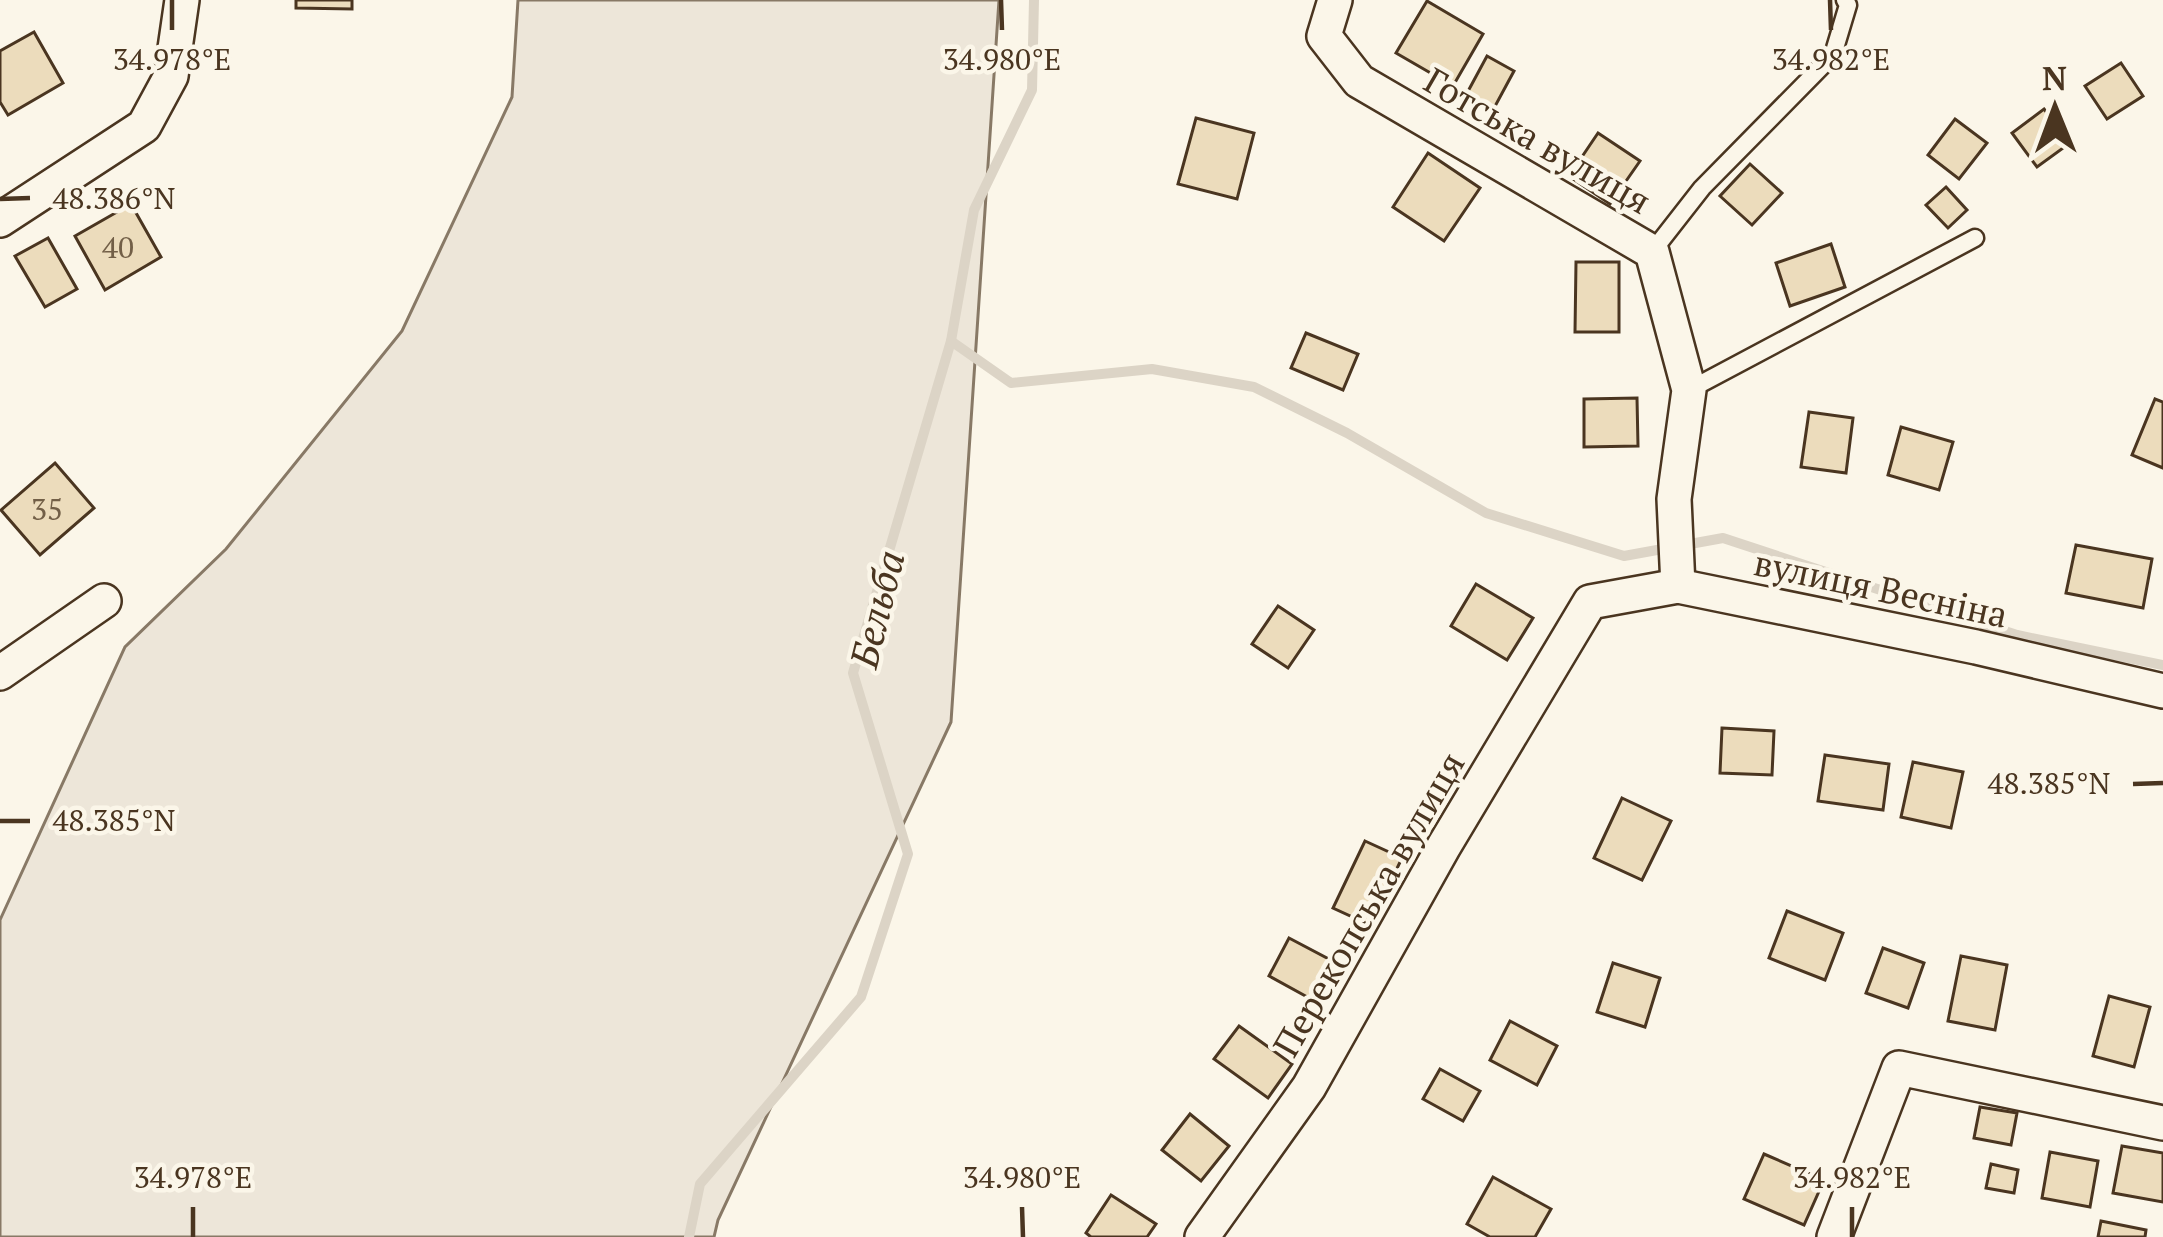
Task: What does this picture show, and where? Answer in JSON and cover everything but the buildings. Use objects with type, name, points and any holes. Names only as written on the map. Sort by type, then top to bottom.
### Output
[{"type":"street","points":[[0,220],[144,126],[171,76],[182,0]]},
{"type":"street","name":"Готська вулиця","points":[[1335,0],[1324,36],[1359,81],[1652,252],[1689,389],[1674,499],[1676,572]]},
{"type":"street","name":"вулиця Весніна","points":[[1590,602],[1676,572],[2159,690]]},
{"type":"street","points":[[0,673],[104,601]]},
{"type":"street","name":"Перекопська вулиця","points":[[1202,1237],[1309,1087],[1444,846],[1590,602]]},
{"type":"street","points":[[1834,1237],[1899,1068],[2163,1124]]},
{"type":"lane","points":[[1652,252],[1702,188],[1833,55],[1845,0]]},
{"type":"lane","points":[[1689,389],[1975,238]]},
{"type":"shaded area","points":[[518,0],[999,0],[951,722],[714,1237],[0,1237],[0,920],[125,647],[226,549],[402,331],[512,97]]},
{"type":"waterway","name":"Бельба","points":[[689,1237],[700,1184],[861,997],[908,854],[853,673],[951,341],[974,210],[1032,90],[1034,0]]},
{"type":"waterway","points":[[951,341],[1011,383],[1152,369],[1254,387],[1347,433],[1486,513],[1624,556],[1723,538],[2017,635],[2163,665]]}]
